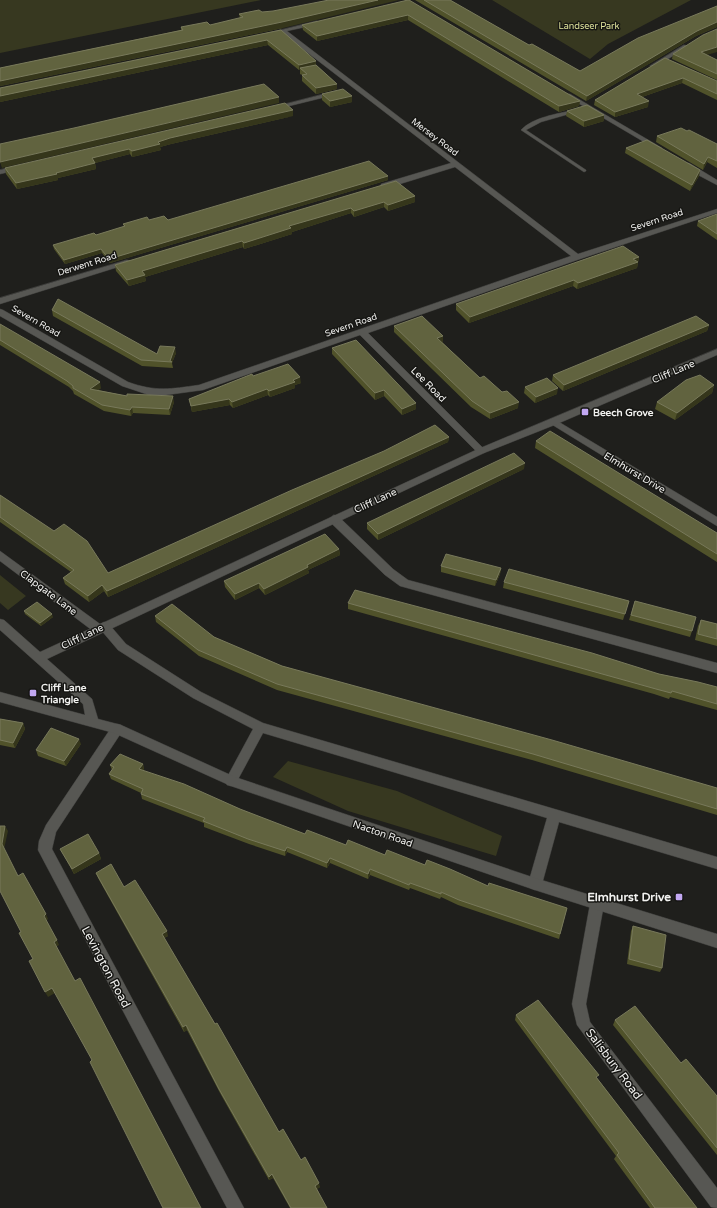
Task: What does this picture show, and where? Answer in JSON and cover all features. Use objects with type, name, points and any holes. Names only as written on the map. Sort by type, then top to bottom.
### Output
[{"type":"street","points":[[260,36],[327,20]]},
{"type":"street","name":"Mersey Road","points":[[283,31],[577,257]]},
{"type":"street","points":[[644,71],[693,42]]},
{"type":"street","points":[[664,59],[671,62]]},
{"type":"street","points":[[348,90],[356,88]]},
{"type":"street","points":[[559,90],[588,105],[663,151]]},
{"type":"street","points":[[263,110],[340,92]]},
{"type":"street","points":[[676,159],[717,183]]},
{"type":"street","points":[[373,190],[456,164]]},
{"type":"street","points":[[0,172],[23,166]]},
{"type":"street","name":"Severn Road","points":[[0,312],[125,384],[150,392],[182,391],[200,388],[577,257],[717,211]]},
{"type":"street","name":"Derwent Road","points":[[0,301],[137,260]]},
{"type":"street","name":"Lee Road","points":[[362,332],[481,451]]},
{"type":"street","name":"Cliff Lane","points":[[38,658],[100,627],[481,451],[554,422],[717,352]]},
{"type":"street","name":"Elmhurst Drive","points":[[554,422],[717,522]]},
{"type":"street","points":[[334,519],[389,572],[404,582],[425,590],[717,668]]},
{"type":"street","name":"Clapgate Lane","points":[[0,556],[100,627]]},
{"type":"street","points":[[0,623],[88,702],[93,721]]},
{"type":"street","points":[[100,627],[122,647],[197,695],[260,727],[717,863]]},
{"type":"street","name":"Nacton Road","points":[[0,697],[93,721],[117,729],[231,781],[535,884],[717,941]]},
{"type":"street","points":[[231,781],[246,756],[260,727]]},
{"type":"street","name":"Levington Road","points":[[117,729],[51,828],[46,841],[45,850],[236,1208]]},
{"type":"street","points":[[535,884],[555,814]]},
{"type":"street","name":"Salisbury Road","points":[[597,904],[579,1004],[584,1025],[717,1201]]},
{"type":"lane","points":[[584,171],[523,130],[530,125],[588,105]]},
{"type":"green space","points":[[0,0],[261,0],[0,53]]},
{"type":"green space","name":"Landseer Park","points":[[492,0],[691,0],[608,44],[590,59]]},
{"type":"green space","points":[[0,575],[26,596],[8,610],[0,603]]},
{"type":"green space","points":[[288,761],[397,791],[502,836],[496,856],[348,811],[273,777]]},
{"type":"building","points":[[329,0],[378,0],[282,22],[0,81],[0,68],[183,30],[181,27],[207,22],[210,25],[243,17],[239,14],[259,10],[262,12],[273,11]]},
{"type":"building","points":[[409,0],[580,101],[559,106],[408,15],[317,36],[302,25]]},
{"type":"building","points":[[424,0],[450,0],[529,45],[532,44],[580,71],[638,38],[717,6],[717,22],[697,31],[587,96]]},
{"type":"building","points":[[717,29],[717,47],[701,52],[717,60],[717,74],[673,54],[703,35]]},
{"type":"building","points":[[281,30],[316,61],[299,65],[267,40],[0,96],[0,88]]},
{"type":"building","points":[[665,58],[717,81],[717,94],[683,78],[637,94],[649,101],[615,112],[595,100]]},
{"type":"building","points":[[316,65],[337,84],[316,88],[302,75],[307,74],[300,68]]},
{"type":"building","points":[[264,84],[279,97],[0,162],[0,144]]},
{"type":"building","points":[[343,89],[352,96],[330,101],[322,94]]},
{"type":"building","points":[[285,103],[293,110],[170,138],[158,142],[160,144],[132,151],[129,149],[92,158],[95,163],[56,173],[57,174],[16,183],[5,168]]},
{"type":"building","points":[[587,105],[604,115],[584,121],[567,111]]},
{"type":"building","points":[[681,128],[687,131],[689,130],[717,144],[717,161],[708,157],[704,164],[657,136]]},
{"type":"building","points":[[647,140],[700,170],[692,185],[626,148]]},
{"type":"building","points":[[369,161],[388,176],[109,259],[101,249],[64,260],[53,245],[94,233],[96,235],[125,226],[123,224],[147,217],[149,220],[164,216],[168,220]]},
{"type":"building","points":[[396,181],[415,196],[388,205],[384,202],[354,211],[351,208],[289,226],[291,228],[244,243],[242,241],[142,271],[145,275],[127,280],[115,265]]},
{"type":"building","points":[[717,214],[717,234],[698,221]]},
{"type":"building","points":[[623,246],[639,257],[633,259],[638,262],[578,283],[574,280],[470,317],[456,304]]},
{"type":"building","points":[[58,299],[157,354],[160,346],[175,347],[170,361],[172,362],[141,360],[52,310]]},
{"type":"building","points":[[422,316],[443,336],[437,338],[480,378],[484,376],[502,392],[507,391],[519,402],[490,413],[472,401],[394,326]]},
{"type":"building","points":[[696,316],[709,325],[564,385],[553,375]]},
{"type":"building","points":[[0,324],[100,382],[90,389],[127,396],[127,394],[173,396],[169,409],[132,407],[130,410],[102,405],[73,388],[73,386],[67,381],[0,340]]},
{"type":"building","points":[[356,340],[416,403],[402,409],[384,390],[375,393],[332,348]]},
{"type":"building","points":[[288,364],[300,377],[293,380],[295,382],[269,391],[267,389],[232,402],[229,399],[191,406],[189,399],[252,374],[253,376]]},
{"type":"building","points":[[700,375],[714,385],[677,413],[657,402],[686,380]]},
{"type":"building","points":[[547,378],[558,388],[536,397],[525,387]]},
{"type":"building","points":[[435,425],[449,437],[107,591],[102,585],[88,596],[63,578],[74,570],[0,517],[0,495],[54,531],[64,524],[87,541],[108,573],[292,490],[384,451]]},
{"type":"building","points":[[550,431],[717,533],[717,554],[536,441]]},
{"type":"building","points":[[514,453],[525,463],[378,534],[367,523]]},
{"type":"building","points":[[325,534],[339,549],[307,565],[308,567],[264,589],[259,583],[235,594],[224,581]]},
{"type":"building","points":[[446,554],[501,568],[496,580],[441,566]]},
{"type":"building","points":[[509,569],[629,601],[625,614],[504,582]]},
{"type":"building","points":[[355,590],[592,653],[659,674],[717,687],[717,704],[672,691],[671,693],[656,689],[348,603]]},
{"type":"building","points":[[635,601],[696,617],[692,631],[631,615]]},
{"type":"building","points":[[37,602],[52,614],[40,623],[24,611]]},
{"type":"building","points":[[172,604],[214,637],[282,666],[552,740],[717,788],[717,809],[533,754],[277,684],[198,650],[155,616]]},
{"type":"building","points":[[701,620],[717,624],[717,639],[698,634]]},
{"type":"building","points":[[0,719],[23,723],[13,743],[0,740]]},
{"type":"building","points":[[51,728],[79,739],[64,761],[36,750]]},
{"type":"building","points":[[120,754],[143,764],[139,769],[184,784],[240,809],[305,834],[307,830],[346,845],[348,840],[385,855],[387,850],[425,865],[427,860],[488,886],[489,883],[567,908],[560,934],[459,900],[441,892],[441,894],[410,883],[409,885],[370,869],[368,874],[330,858],[327,863],[287,847],[285,851],[248,839],[203,821],[205,818],[141,794],[143,789],[109,774],[114,767],[110,765]]},
{"type":"building","points":[[0,826],[5,826],[2,844],[18,876],[23,873],[46,914],[44,916],[57,940],[54,942],[75,981],[80,978],[201,1208],[163,1208],[90,1062],[92,1060],[52,988],[45,992],[29,961],[33,959],[19,933],[21,932],[0,891]]},
{"type":"building","points":[[88,834],[99,853],[72,869],[60,849]]},
{"type":"building","points":[[111,864],[124,887],[135,880],[167,931],[162,934],[215,1024],[217,1023],[279,1132],[283,1129],[301,1160],[305,1157],[319,1183],[315,1186],[327,1208],[291,1208],[272,1174],[269,1177],[219,1089],[186,1025],[183,1027],[96,873]]},
{"type":"building","points":[[633,926],[666,935],[662,968],[629,959]]},
{"type":"building","points":[[538,1000],[599,1075],[596,1077],[697,1208],[655,1208],[617,1155],[619,1153],[516,1015]]},
{"type":"building","points":[[635,1006],[681,1063],[686,1059],[717,1096],[717,1148],[615,1020]]},
{"type":"place","name":"Beech Grove","points":[[585,412]]},
{"type":"place","name":"Cliff Lane Triangle","points":[[33,693]]},
{"type":"place","name":"Elmhurst Drive","points":[[679,897]]}]
